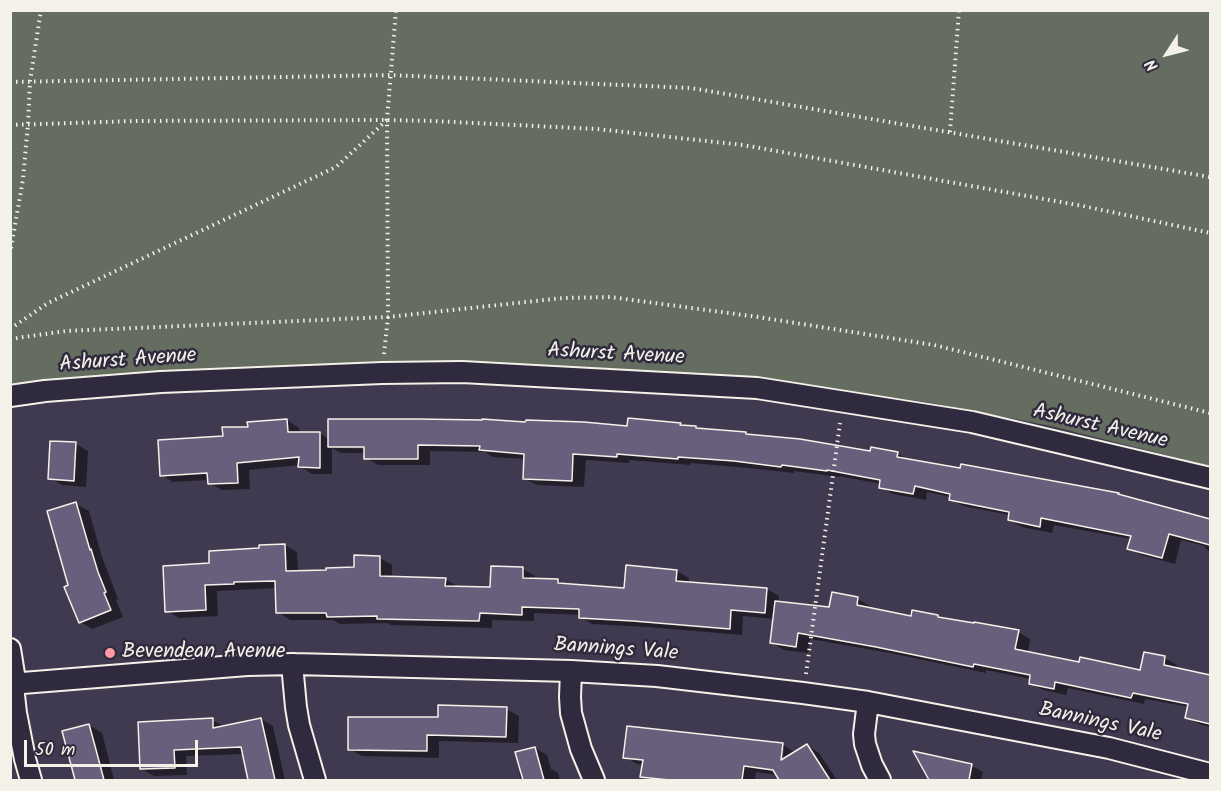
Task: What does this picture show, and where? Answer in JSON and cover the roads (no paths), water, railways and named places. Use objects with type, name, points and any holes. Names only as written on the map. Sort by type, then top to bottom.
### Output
[{"type":"street","name":"Ashurst Avenue","points":[[10,396],[161,382],[462,372],[757,388],[972,422],[1210,478]]},
{"type":"street","points":[[10,649],[19,734],[31,780]]},
{"type":"street","points":[[294,664],[293,675],[299,725],[315,780]]},
{"type":"street","name":"Bannings Vale","points":[[12,684],[247,665],[294,664],[571,671],[657,676],[868,702],[1109,748],[1210,774]]},
{"type":"street","points":[[571,671],[571,713],[581,749],[594,780]]},
{"type":"street","points":[[868,702],[865,744],[880,780]]},
{"type":"place","name":"Bevendean Avenue","points":[[110,653]]}]
